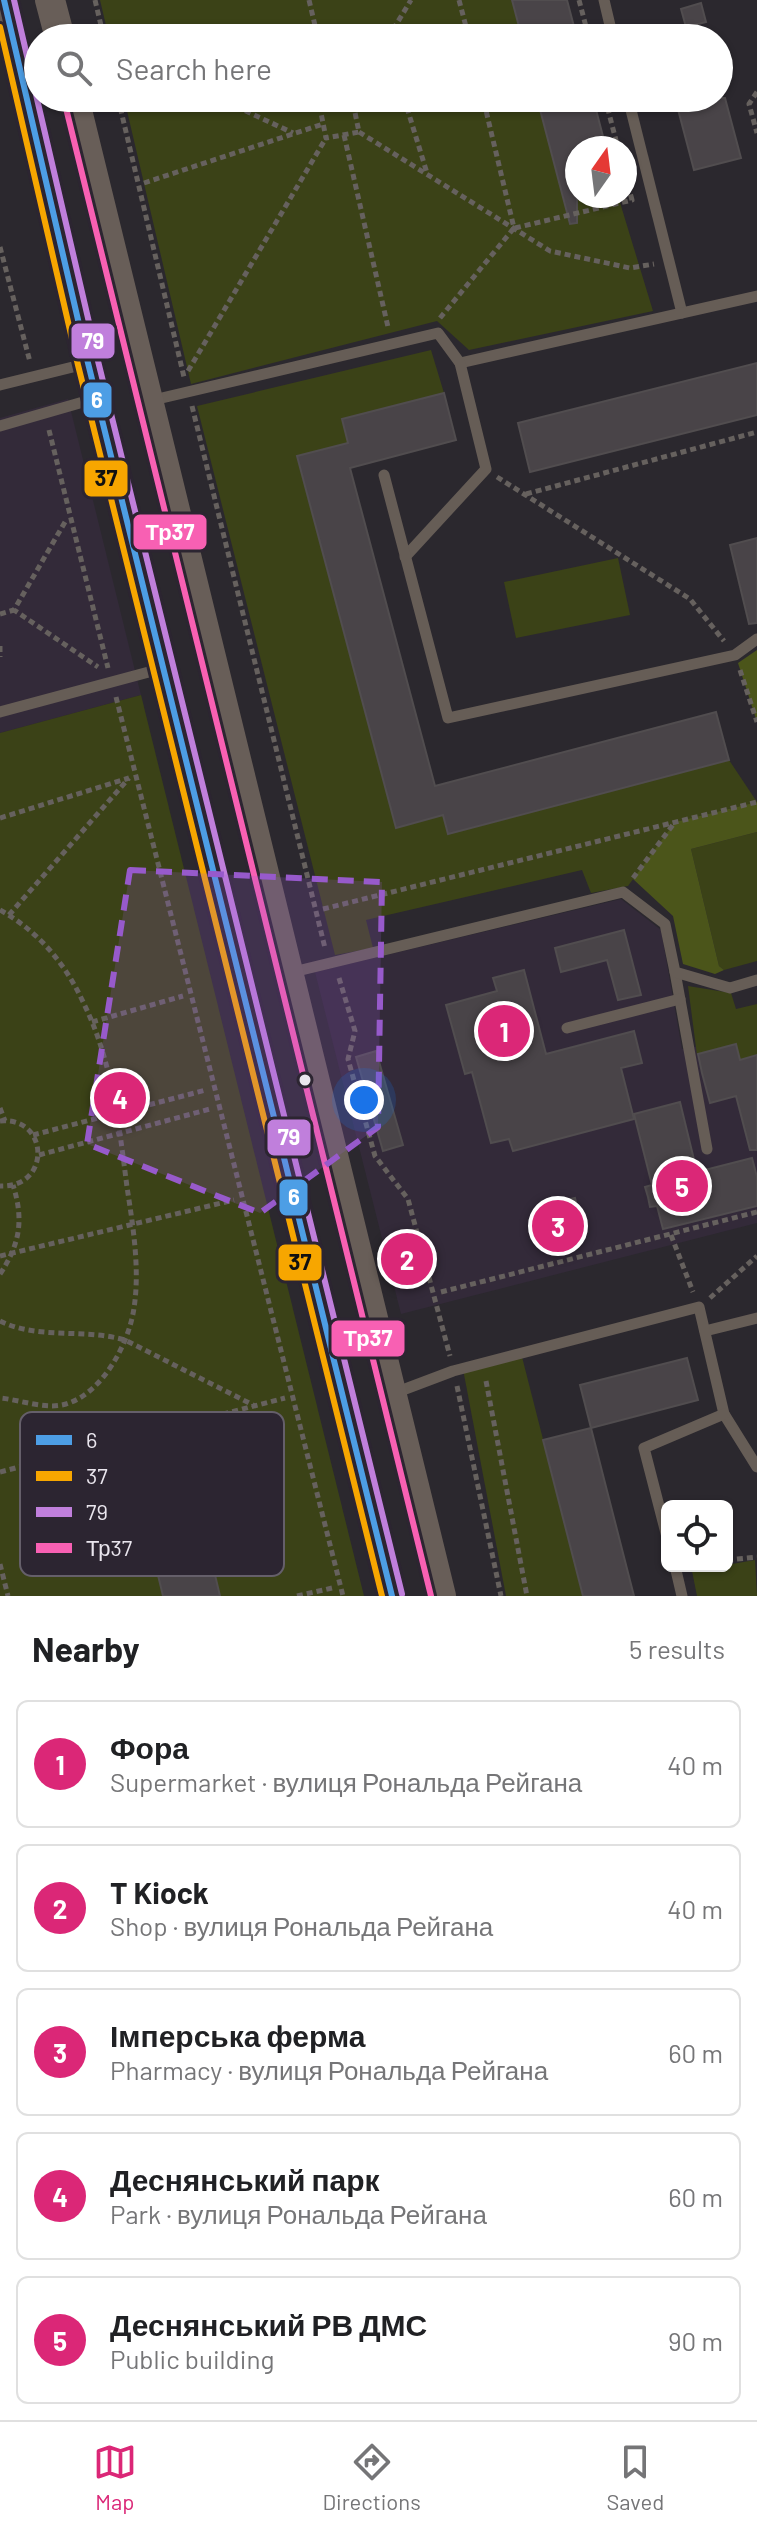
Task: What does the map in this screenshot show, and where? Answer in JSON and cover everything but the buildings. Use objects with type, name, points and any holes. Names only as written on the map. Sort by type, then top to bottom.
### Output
[{"type":"main road","points":[[4,0],[24,86]]},
{"type":"main road","points":[[50,0],[56,24]]},
{"type":"main road","points":[[30,112],[88,363],[392,1596]]},
{"type":"main road","points":[[77,112],[441,1596]]},
{"type":"lane","points":[[604,0],[610,24]]},
{"type":"lane","points":[[632,112],[682,313]]},
{"type":"lane","points":[[460,363],[757,296]]},
{"type":"lane","points":[[149,401],[438,333],[460,363],[486,469],[405,557]]},
{"type":"lane","points":[[0,385],[88,363]]},
{"type":"lane","points":[[0,426],[97,397]]},
{"type":"lane","points":[[384,475],[448,718],[735,655],[757,639]]},
{"type":"lane","points":[[0,712],[164,667]]},
{"type":"lane","points":[[288,973],[623,892],[665,924],[707,1149]]},
{"type":"lane","points":[[675,972],[730,988],[757,980]]},
{"type":"lane","points":[[567,1028],[680,999]]},
{"type":"lane","points":[[391,1394],[453,1371],[699,1307],[724,1414],[757,1467]]},
{"type":"lane","points":[[705,1331],[757,1318]]},
{"type":"lane","points":[[661,1514],[644,1448],[724,1414]]},
{"type":"lane","points":[[676,1572],[682,1596]]},
{"type":"path","points":[[95,0],[101,24]]},
{"type":"path","points":[[309,0],[315,24]]},
{"type":"path","points":[[396,24],[411,0]]},
{"type":"path","points":[[459,0],[465,24]]},
{"type":"path","points":[[579,0],[585,24]]},
{"type":"path","points":[[757,92],[749,104],[757,133]]},
{"type":"path","points":[[121,112],[188,393],[331,964],[339,978],[355,1031],[348,1059],[375,1156],[408,1199],[453,1371],[501,1596]]},
{"type":"path","points":[[248,112],[294,133]]},
{"type":"path","points":[[188,371],[326,138],[321,112]]},
{"type":"path","points":[[353,112],[359,132],[550,251],[630,268],[669,261]]},
{"type":"path","points":[[408,112],[427,174]]},
{"type":"path","points":[[486,112],[514,228]]},
{"type":"path","points":[[609,112],[615,136]]},
{"type":"path","points":[[144,183],[323,124]]},
{"type":"path","points":[[326,138],[359,132]]},
{"type":"path","points":[[344,135],[392,344]]},
{"type":"path","points":[[424,336],[514,228],[598,208]]},
{"type":"path","points":[[0,247],[34,377]]},
{"type":"path","points":[[44,412],[343,1596]]},
{"type":"path","points":[[525,495],[757,432]]},
{"type":"path","points":[[486,469],[690,599],[735,655],[757,722]]},
{"type":"path","points":[[0,614],[14,610],[65,522]]},
{"type":"path","points":[[14,610],[102,669]]},
{"type":"path","points":[[0,646],[0,657]]},
{"type":"path","points":[[0,818],[129,778],[9,915]]},
{"type":"path","points":[[323,909],[757,802]]},
{"type":"path","points":[[623,892],[675,822]]},
{"type":"path","points":[[0,910],[42,941],[58,959],[92,1022],[120,1132],[132,1224],[134,1308],[125,1340],[102,1377],[85,1395],[66,1404],[0,1398]]},
{"type":"path","points":[[92,1022],[183,996]]},
{"type":"path","points":[[33,1135],[206,1090]]},
{"type":"path","points":[[0,1108],[3,1121],[16,1122],[33,1135],[39,1155],[31,1175],[23,1182],[0,1186]]},
{"type":"path","points":[[39,1155],[210,1109]]},
{"type":"path","points":[[0,1274],[14,1253],[19,1215],[13,1185]]},
{"type":"path","points":[[0,1256],[234,1200]]},
{"type":"path","points":[[441,1292],[757,1212]]},
{"type":"path","points":[[671,1235],[699,1307],[757,1256]]},
{"type":"path","points":[[0,1321],[16,1329],[107,1334],[125,1340],[255,1406]]},
{"type":"path","points":[[482,1364],[527,1596]]},
{"type":"path","points":[[232,1412],[285,1398]]},
{"type":"path","points":[[0,1472],[20,1467]]},
{"type":"path","points":[[733,1559],[757,1557]]},
{"type":"path","points":[[0,1564],[8,1596]]},
{"type":"path","points":[[297,1596],[332,1588]]},
{"type":"highlighted area","points":[[130,870],[382,882],[378,1127],[260,1213],[87,1144]]},
{"type":"shaded area","points":[[68,399],[141,695],[0,733],[0,418]]},
{"type":"shaded area","points":[[621,899],[661,930],[682,1049],[757,1036],[757,1223],[401,1314],[315,972]]},
{"type":"green space","points":[[100,0],[512,0],[518,24],[106,24]]},
{"type":"green space","points":[[127,112],[543,112],[565,167],[565,208],[622,208],[653,311],[469,350],[437,321],[191,384]]},
{"type":"green space","points":[[431,350],[444,393],[342,419],[348,443],[297,457],[397,827],[443,815],[448,834],[729,760],[757,802],[675,822],[628,886],[591,893],[582,870],[366,920],[373,948],[335,955],[197,406]]},
{"type":"green space","points":[[618,558],[630,615],[516,638],[504,582]]},
{"type":"green space","points":[[757,650],[757,722],[738,663]]},
{"type":"green space","points":[[141,695],[364,1596],[0,1596],[0,733]]},
{"type":"green space","points":[[757,802],[757,832],[691,849],[719,966],[724,970],[715,974],[683,964],[673,916],[633,879],[675,822]]},
{"type":"green space","points":[[757,832],[757,961],[724,970],[719,966],[691,849]]},
{"type":"green space","points":[[688,986],[731,993],[736,1009],[757,1004],[757,1055],[740,1060],[735,1045],[697,1055]]},
{"type":"green space","points":[[521,1353],[583,1596],[506,1596],[463,1369]]},
{"type":"green space","points":[[755,1560],[757,1596],[697,1596],[692,1572],[733,1572],[733,1564]]},
{"type":"transit line","name":"6","points":[[4,0],[24,86]]},
{"type":"transit line","name":"79","points":[[14,0],[24,43]]},
{"type":"transit line","name":"37","points":[[0,27],[78,365],[382,1596]]},
{"type":"transit line","name":"6","points":[[30,112],[88,363],[392,1596]]},
{"type":"transit line","name":"79","points":[[40,112],[98,361],[402,1594]]},
{"type":"transit line","name":"Тр37","points":[[67,112],[431,1596]]},
{"type":"place","name":"Фора","points":[[504,1031]]},
{"type":"place","name":"Деснянський парк","points":[[120,1098]]},
{"type":"place","name":"Деснянський РВ ДМС","points":[[682,1186]]},
{"type":"place","name":"Імперська ферма","points":[[558,1226]]},
{"type":"place","name":"T Kiock","points":[[407,1259]]}]
